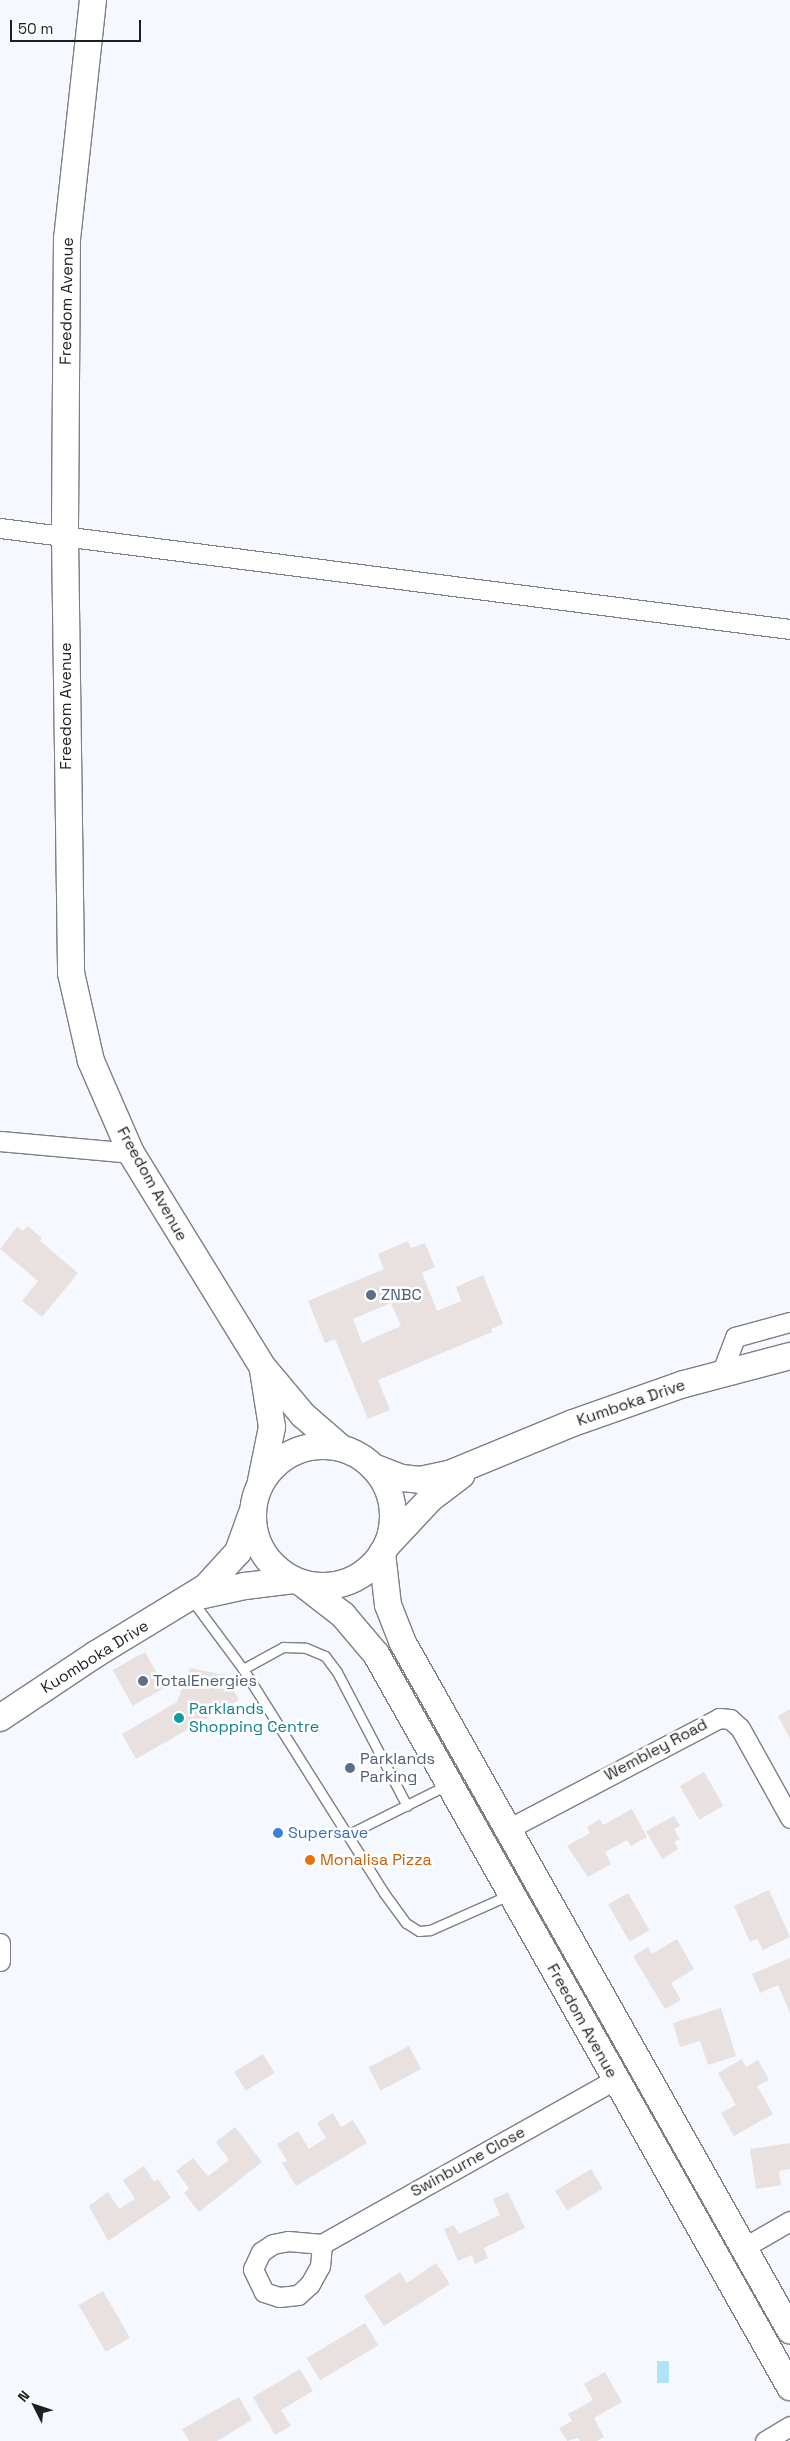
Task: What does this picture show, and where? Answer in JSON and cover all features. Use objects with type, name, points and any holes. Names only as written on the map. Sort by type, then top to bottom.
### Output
[{"type":"main road","name":"Freedom Avenue","points":[[93,0],[67,238],[65,536],[71,974],[91,1062],[131,1153],[262,1366],[303,1415],[341,1448]]},
{"type":"main road","name":"Kumboka Drive","points":[[373,1467],[402,1478],[420,1480],[478,1463],[573,1422],[721,1374],[790,1356]]},
{"type":"main road","name":"Freedom Avenue","points":[[257,1497],[272,1427],[262,1366]]},
{"type":"main road","points":[[322,1446],[341,1448],[373,1467],[385,1484],[392,1503],[393,1524],[384,1549],[360,1576],[342,1584],[323,1586],[299,1582],[217,1591],[191,1599],[225,1570],[238,1552],[257,1497],[270,1470],[294,1453],[322,1446]]},
{"type":"main road","name":"Kumboka Drive","points":[[384,1549],[431,1498],[478,1463]]},
{"type":"main road","points":[[257,1497],[254,1530],[262,1551],[276,1568],[299,1582]]},
{"type":"main road","name":"Freedom Avenue","points":[[384,1549],[388,1606],[403,1642],[790,2330]]},
{"type":"main road","name":"Freedom Avenue","points":[[299,1582],[343,1615],[376,1654],[451,1783],[614,2080],[790,2387]]},
{"type":"main road","name":"Kuomboka Drive","points":[[0,1718],[96,1654],[191,1599]]},
{"type":"main road","points":[[512,1894],[590,1974]]},
{"type":"street","points":[[0,528],[790,629]]},
{"type":"street","points":[[0,1141],[131,1153]]},
{"type":"street","points":[[721,1374],[735,1337],[790,1322]]},
{"type":"street","name":"Wembley Road","points":[[508,1829],[719,1718],[730,1719],[740,1728],[790,1818]]},
{"type":"street","name":"Swinburne Close","points":[[322,2244],[614,2080]]},
{"type":"street","points":[[743,2248],[790,2221]]},
{"type":"street","points":[[765,2441],[790,2426]]},
{"type":"lane","points":[[191,1599],[243,1669],[349,1834],[384,1893],[406,1923],[419,1931],[430,1930],[512,1894]]},
{"type":"lane","points":[[243,1669],[283,1647],[306,1648],[326,1656],[337,1672],[407,1806]]},
{"type":"lane","points":[[349,1834],[451,1783]]},
{"type":"water","points":[[657,2361],[669,2361],[669,2383],[657,2383]]},
{"type":"building","points":[[28,1226],[42,1238],[40,1241],[78,1273],[42,1317],[22,1301],[38,1281],[0,1249],[17,1227],[23,1231]]},
{"type":"building","points":[[408,1241],[411,1248],[425,1243],[435,1267],[422,1273],[437,1311],[461,1301],[456,1287],[483,1275],[503,1324],[491,1329],[492,1332],[378,1380],[390,1410],[368,1419],[335,1339],[325,1343],[308,1301],[384,1269],[378,1254]],"holes":[[[391,1303],[401,1326],[362,1343],[353,1319]]]},
{"type":"building","points":[[145,1652],[165,1688],[133,1706],[113,1670]]},
{"type":"building","name":"Parklands Shopping Centre","points":[[190,1668],[225,1675],[239,1700],[136,1759],[122,1734],[177,1702]]},
{"type":"building","points":[[790,1709],[790,1739],[778,1716]]},
{"type":"building","points":[[704,1772],[724,1806],[699,1820],[680,1786]]},
{"type":"building","points":[[632,1809],[647,1837],[631,1846],[627,1840],[605,1852],[611,1864],[588,1877],[567,1846],[590,1833],[587,1827],[600,1819],[603,1825]]},
{"type":"building","points":[[674,1816],[680,1826],[674,1829],[680,1839],[674,1842],[678,1849],[662,1859],[646,1831]]},
{"type":"building","points":[[769,1890],[790,1937],[763,1950],[757,1939],[750,1942],[734,1906]]},
{"type":"building","points":[[628,1893],[650,1930],[630,1942],[608,1904]]},
{"type":"building","points":[[677,1939],[694,1969],[671,1983],[681,2000],[665,2009],[633,1956],[648,1947],[652,1954]]},
{"type":"building","points":[[790,1958],[790,2013],[778,1985],[760,1993],[752,1974]]},
{"type":"building","points":[[721,2008],[736,2056],[708,2065],[700,2041],[680,2047],[673,2023]]},
{"type":"building","points":[[409,2046],[421,2069],[381,2091],[368,2068]]},
{"type":"building","points":[[263,2054],[275,2073],[246,2091],[234,2072]]},
{"type":"building","points":[[742,2059],[746,2067],[758,2060],[769,2080],[757,2086],[773,2114],[734,2136],[721,2113],[736,2105],[718,2073]]},
{"type":"building","points":[[333,2113],[341,2127],[353,2120],[367,2143],[296,2186],[282,2163],[287,2161],[277,2144],[298,2131],[309,2149],[326,2138],[317,2123]]},
{"type":"building","points":[[235,2127],[262,2162],[199,2212],[184,2193],[189,2188],[176,2171],[193,2158],[208,2176],[229,2160],[216,2142]]},
{"type":"building","points":[[790,2143],[790,2169],[779,2171],[781,2185],[756,2189],[750,2149]]},
{"type":"building","points":[[144,2166],[154,2182],[158,2179],[171,2198],[108,2241],[89,2206],[108,2192],[119,2209],[135,2199],[123,2180]]},
{"type":"building","points":[[591,2169],[603,2189],[567,2210],[555,2191]]},
{"type":"building","points":[[508,2192],[525,2228],[484,2248],[488,2258],[475,2264],[472,2255],[458,2261],[444,2229],[454,2225],[459,2234],[500,2215],[493,2199]]},
{"type":"building","points":[[436,2263],[450,2284],[384,2326],[364,2296],[400,2272],[407,2283]]},
{"type":"building","points":[[103,2291],[130,2338],[106,2352],[79,2305]]},
{"type":"building","points":[[365,2323],[378,2345],[320,2380],[307,2358]]},
{"type":"building","points":[[300,2369],[313,2391],[281,2410],[291,2426],[275,2435],[253,2397]]},
{"type":"building","points":[[605,2372],[622,2402],[594,2418],[604,2437],[597,2441],[580,2441],[578,2438],[567,2441],[559,2428],[572,2421],[568,2414],[593,2400],[584,2384]]},
{"type":"building","points":[[239,2397],[252,2420],[217,2441],[189,2441],[182,2429]]},
{"type":"place","name":"ZNBC","points":[[371,1295]]},
{"type":"place","name":"TotalEnergies","points":[[143,1681]]},
{"type":"place","name":"Parklands Shopping Centre","points":[[179,1718]]},
{"type":"place","name":"Parklands Parking","points":[[350,1768]]},
{"type":"place","name":"Supersave","points":[[278,1833]]},
{"type":"place","name":"Monalisa Pizza","points":[[310,1860]]}]
